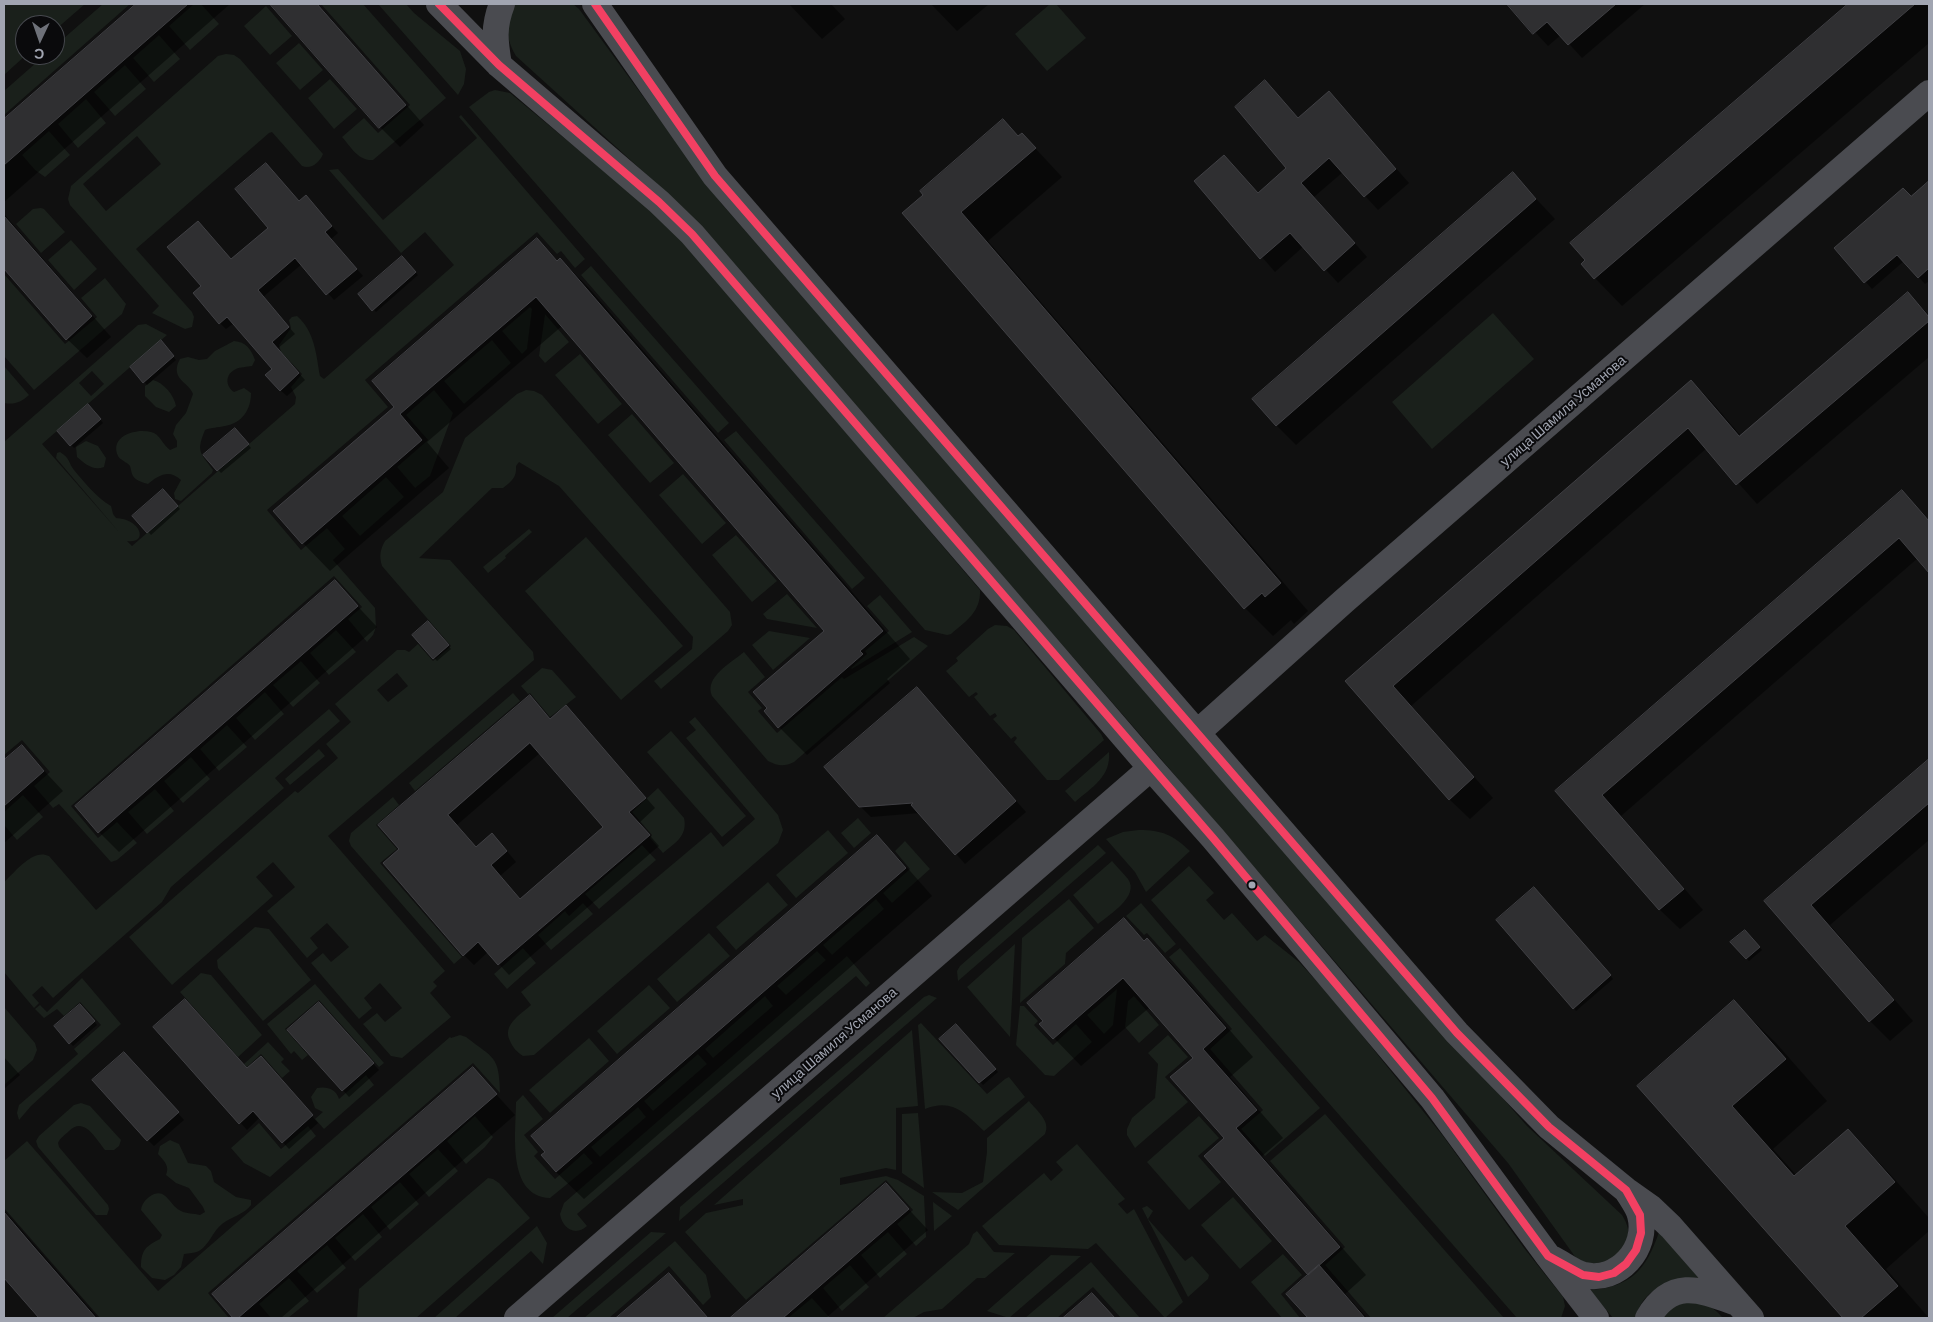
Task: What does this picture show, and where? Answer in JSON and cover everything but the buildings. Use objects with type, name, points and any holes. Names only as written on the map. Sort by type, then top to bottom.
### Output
[{"type":"street","points":[[439,4],[499,65],[659,202],[692,234],[1213,838],[1432,1098],[1596,1318]]},
{"type":"street","points":[[499,65],[494,37],[497,17],[502,4]]},
{"type":"street","points":[[595,4],[727,190],[1457,1033],[1548,1127],[1650,1207],[1671,1227],[1744,1311]]},
{"type":"street","name":"улица Шамиля Усманова","points":[[1198,732],[1344,601],[1929,93]]},
{"type":"street","name":"улица Шамиля Усманова","points":[[517,1318],[1151,768]]},
{"type":"street","points":[[1548,1256],[1583,1275],[1599,1277],[1614,1272],[1626,1264],[1636,1250],[1641,1233],[1640,1215],[1626,1190]]},
{"type":"street","points":[[1648,1318],[1654,1308],[1666,1297],[1683,1291],[1701,1290],[1744,1311]]},
{"type":"shaded area","points":[[4,4],[85,4],[65,21],[65,15],[15,15],[15,65],[4,75]]},
{"type":"shaded area","points":[[103,4],[130,4],[65,61],[65,37]]},
{"type":"shaded area","points":[[194,4],[201,4],[219,24],[190,50],[169,26]]},
{"type":"shaded area","points":[[321,4],[363,4],[446,98],[373,160],[359,156],[342,137],[364,118],[378,133],[410,105]]},
{"type":"shaded area","points":[[378,4],[406,4],[414,13],[460,51],[466,69],[464,84],[458,95]]},
{"type":"shaded area","points":[[514,4],[573,4],[579,9],[721,203],[1527,1126],[1622,1215],[1626,1222],[1628,1234],[1625,1244],[1613,1261],[1589,1264],[1576,1258],[1508,1163],[1131,724],[700,228],[669,195],[516,56],[508,36]]},
{"type":"shaded area","points":[[1050,4],[1056,4],[1086,38],[1047,71],[1015,34]]},
{"type":"shaded area","points":[[266,6],[292,36],[270,55],[244,26]]},
{"type":"shaded area","points":[[159,35],[180,59],[154,82],[133,58]]},
{"type":"shaded area","points":[[299,43],[323,70],[300,90],[276,63]]},
{"type":"shaded area","points":[[234,55],[240,59],[323,154],[315,164],[309,167],[302,166],[272,132],[269,133],[136,249],[192,312],[194,317],[192,327],[185,329],[152,313],[159,306],[70,205],[68,199],[71,186],[218,56]],"holes":[[[137,136],[161,164],[106,211],[83,184]]]},
{"type":"shaded area","points":[[34,65],[61,65],[4,115],[4,91]]},
{"type":"shaded area","points":[[125,65],[146,89],[115,116],[94,92]]},
{"type":"shaded area","points":[[330,79],[357,109],[334,129],[308,98]]},
{"type":"shaded area","points":[[495,90],[510,93],[650,209],[684,242],[980,590],[980,598],[975,610],[962,625],[947,635],[925,630],[469,107],[489,92]]},
{"type":"shaded area","points":[[86,99],[106,123],[78,148],[58,124]]},
{"type":"shaded area","points":[[461,115],[585,259],[575,268],[561,251],[557,254],[537,232],[365,380],[388,407],[267,510],[301,550],[327,528],[345,549],[333,560],[375,608],[376,627],[373,635],[367,642],[348,619],[362,607],[334,576],[71,806],[98,838],[117,822],[137,843],[117,860],[111,862],[59,804],[53,808],[34,786],[50,772],[22,740],[4,755],[4,442],[138,325],[146,324],[167,335],[42,444],[119,532],[56,458],[57,453],[60,452],[66,456],[74,470],[87,485],[111,506],[116,518],[125,519],[136,527],[140,535],[138,539],[127,541],[132,546],[295,404],[296,397],[291,387],[302,374],[281,352],[279,345],[291,328],[289,320],[292,317],[297,316],[308,329],[314,344],[320,376],[324,379],[454,265],[425,232],[401,253],[329,170],[338,169],[383,220],[477,138],[459,117]],"holes":[[[92,371],[104,384],[91,396],[79,383]]]},
{"type":"shaded area","points":[[49,131],[70,155],[45,177],[35,170],[22,155]]},
{"type":"shaded area","points":[[41,208],[65,232],[41,253],[16,224],[33,209]]},
{"type":"shaded area","points":[[71,240],[97,269],[74,290],[48,260]]},
{"type":"shaded area","points":[[591,266],[729,423],[718,433],[581,275]]},
{"type":"shaded area","points":[[4,274],[65,344],[97,317],[81,298],[105,278],[126,304],[122,314],[34,390],[4,356]]},
{"type":"shaded area","points":[[530,307],[532,309],[527,349],[522,354],[502,331]]},
{"type":"shaded area","points":[[1493,313],[1534,359],[1432,449],[1392,402]]},
{"type":"shaded area","points":[[545,314],[569,342],[545,363],[539,356]]},
{"type":"shaded area","points":[[492,340],[511,363],[464,404],[444,381]]},
{"type":"shaded area","points":[[234,341],[248,347],[255,360],[252,366],[232,371],[228,377],[229,387],[234,392],[244,388],[251,393],[251,399],[241,419],[225,426],[205,430],[200,448],[213,470],[212,473],[181,501],[175,499],[174,493],[181,480],[177,477],[164,474],[148,484],[140,482],[133,476],[130,466],[118,456],[117,443],[125,435],[145,431],[157,435],[170,450],[177,447],[177,441],[173,434],[176,425],[186,413],[193,394],[178,376],[177,366],[180,359],[188,357],[199,360],[207,359],[215,351]]},
{"type":"shaded area","points":[[580,354],[622,404],[598,424],[555,375]]},
{"type":"shaded area","points":[[4,366],[29,395],[11,404],[4,403]]},
{"type":"shaded area","points":[[153,380],[165,387],[173,398],[176,406],[169,412],[156,407],[145,396],[145,386]]},
{"type":"shaded area","points":[[434,390],[453,413],[430,476],[415,488],[397,467],[428,440],[406,415]]},
{"type":"shaded area","points":[[526,390],[542,395],[730,612],[732,625],[728,631],[661,689],[654,681],[692,649],[693,637],[559,486],[519,462],[516,466],[515,476],[509,483],[503,488],[492,488],[419,558],[450,560],[533,652],[534,660],[328,836],[445,971],[433,982],[437,986],[430,993],[451,1017],[402,1058],[391,1056],[363,1024],[377,1013],[385,1022],[402,1008],[380,983],[364,998],[372,1008],[359,1019],[311,963],[323,953],[331,962],[349,947],[327,923],[310,938],[318,948],[307,958],[267,911],[295,887],[273,862],[256,877],[273,896],[172,985],[129,937],[295,791],[298,793],[338,758],[326,744],[351,722],[335,704],[397,650],[409,652],[418,644],[433,661],[451,646],[382,566],[381,550],[385,541],[443,492],[465,438],[517,394]],"holes":[[[397,673],[408,686],[388,702],[377,690]]]},
{"type":"shaded area","points":[[632,414],[674,463],[650,483],[608,435]]},
{"type":"shaded area","points":[[736,431],[865,578],[852,589],[724,440]]},
{"type":"shaded area","points":[[86,441],[98,446],[106,458],[104,467],[93,467],[77,457],[76,447]]},
{"type":"shaded area","points":[[683,474],[726,523],[702,544],[659,495]]},
{"type":"shaded area","points":[[386,477],[404,497],[360,536],[342,516]]},
{"type":"shaded area","points":[[529,529],[532,532],[488,573],[483,567]]},
{"type":"shaded area","points":[[736,535],[777,581],[752,602],[712,555]]},
{"type":"shaded area","points":[[586,537],[683,646],[621,700],[525,591]]},
{"type":"shaded area","points":[[787,594],[817,628],[767,619],[763,614]]},
{"type":"shaded area","points":[[880,595],[912,632],[852,669],[867,654],[865,651],[889,631],[867,606]]},
{"type":"shaded area","points":[[995,625],[1007,626],[1014,630],[1104,740],[1059,780],[1047,780],[1014,742],[1017,738],[1015,736],[1011,739],[993,719],[997,716],[995,713],[990,716],[974,697],[978,694],[976,692],[969,697],[946,671],[958,661],[956,658]]},
{"type":"shaded area","points":[[336,630],[356,652],[329,675],[310,653]]},
{"type":"shaded area","points":[[769,631],[810,638],[773,670],[752,645]]},
{"type":"shaded area","points":[[914,637],[928,646],[794,762],[787,765],[778,765],[768,761],[712,696],[711,689],[715,677],[744,652],[765,677],[748,692],[762,708],[758,711],[777,733],[842,677],[844,679]]},
{"type":"shaded area","points":[[301,661],[320,683],[293,707],[273,685]]},
{"type":"shaded area","points":[[542,668],[552,670],[576,697],[550,717],[530,693],[528,694],[521,686]]},
{"type":"shaded area","points":[[265,692],[284,714],[255,740],[236,718]]},
{"type":"shaded area","points":[[513,693],[520,701],[415,791],[409,783]]},
{"type":"shaded area","points":[[329,709],[340,721],[275,778],[284,788],[171,887],[162,902],[53,998],[42,986],[32,995],[39,1003],[34,1008],[4,972],[4,882],[25,862],[37,855],[43,854],[49,856],[96,910]]},
{"type":"shaded area","points":[[695,717],[778,815],[783,830],[778,843],[534,1055],[523,1056],[514,1048],[508,1035],[508,1030],[513,1021],[531,1005],[521,992],[711,832],[723,847],[755,819],[686,738],[696,730],[689,722]]},
{"type":"shaded area","points":[[227,725],[247,747],[219,771],[200,749]]},
{"type":"shaded area","points":[[671,731],[746,816],[722,837],[647,752]]},
{"type":"shaded area","points":[[319,749],[325,756],[290,785],[285,779]]},
{"type":"shaded area","points":[[1109,752],[1109,761],[1104,775],[1075,802],[1065,791]]},
{"type":"shaded area","points":[[191,757],[210,779],[183,803],[164,781]]},
{"type":"shaded area","points":[[658,788],[684,818],[685,824],[682,834],[676,842],[663,853],[650,838],[652,835],[632,812]]},
{"type":"shaded area","points":[[155,789],[174,811],[147,834],[128,812]]},
{"type":"shaded area","points":[[23,795],[43,817],[17,840],[4,825],[4,812]]},
{"type":"shaded area","points":[[393,797],[399,805],[376,825],[397,849],[380,863],[462,957],[454,964],[351,846],[349,841],[351,833]]},
{"type":"shaded area","points":[[858,818],[871,833],[854,848],[841,833]]},
{"type":"shaded area","points":[[828,830],[848,853],[796,898],[776,875]]},
{"type":"shaded area","points":[[1139,830],[1167,834],[1190,851],[1146,892],[1135,872],[1106,839],[1123,832]]},
{"type":"shaded area","points":[[905,841],[930,869],[892,903],[883,893],[910,869],[895,851]]},
{"type":"shaded area","points":[[642,845],[656,860],[599,909],[585,894]]},
{"type":"shaded area","points":[[1098,845],[1106,853],[958,981],[957,971],[960,966]]},
{"type":"shaded area","points":[[1112,861],[1128,879],[1131,885],[1130,892],[1122,904],[1098,924],[1073,895]]},
{"type":"shaded area","points":[[1189,866],[1214,893],[1206,900],[1224,920],[1232,913],[1257,941],[1265,935],[1299,962],[1333,999],[1443,1136],[1524,1248],[1563,1297],[1565,1306],[1561,1318],[1517,1318],[1151,900]]},
{"type":"shaded area","points":[[768,882],[788,905],[736,950],[716,927]]},
{"type":"shaded area","points":[[876,899],[884,909],[832,955],[823,945]]},
{"type":"shaded area","points":[[1069,899],[1094,928],[1066,953],[1065,964],[1020,1003],[1022,938]]},
{"type":"shaded area","points":[[583,903],[593,914],[551,950],[538,935],[565,911],[569,916]]},
{"type":"shaded area","points":[[1141,903],[1176,944],[1165,953],[1147,933],[1144,935],[1126,916]]},
{"type":"shaded area","points":[[255,927],[269,929],[311,980],[263,1021],[218,968],[217,960]]},
{"type":"shaded area","points":[[709,933],[730,956],[677,1002],[657,979]]},
{"type":"shaded area","points":[[1015,944],[1010,1037],[967,987]]},
{"type":"shaded area","points":[[523,948],[536,963],[507,989],[494,974]]},
{"type":"shaded area","points":[[1180,948],[1320,1108],[1265,1156],[1241,1129],[1263,1110],[1210,1049],[1232,1029],[1169,957]]},
{"type":"shaded area","points":[[817,951],[826,960],[786,995],[777,986]]},
{"type":"shaded area","points":[[847,956],[870,983],[866,987],[856,976],[577,1214],[587,1226],[578,1231],[566,1227],[560,1214],[564,1203]]},
{"type":"shaded area","points":[[201,973],[211,975],[262,1035],[238,1057],[180,992]]},
{"type":"shaded area","points":[[82,978],[121,1024],[31,1106],[19,1120],[17,1113],[19,1105],[78,1054],[74,1049],[101,1025],[80,1002],[64,1016],[57,1009],[44,1018],[35,1009],[40,1005],[47,1012]]},
{"type":"shaded area","points":[[315,984],[384,1063],[379,1067],[319,1000],[285,1029],[308,1055],[302,1060],[294,1051],[291,1054],[267,1024]]},
{"type":"shaded area","points":[[649,985],[670,1008],[617,1054],[597,1031]]},
{"type":"shaded area","points":[[1117,989],[1113,1025],[1104,1034],[1087,1015]]},
{"type":"shaded area","points":[[929,995],[937,998],[679,1221],[680,1207],[924,997]]},
{"type":"shaded area","points":[[765,996],[773,1006],[713,1058],[705,1049]]},
{"type":"shaded area","points":[[1134,996],[1159,1025],[1139,1043],[1125,1027],[1128,1001]]},
{"type":"shaded area","points":[[1020,1006],[1024,1006],[1038,1021],[1034,1025],[1053,1045],[1076,1024],[1092,1042],[1054,1076],[1045,1075],[1016,1045]]},
{"type":"shaded area","points":[[4,1007],[35,1043],[37,1050],[33,1060],[4,1085]]},
{"type":"shaded area","points":[[921,1023],[987,1094],[1009,1077],[1025,1097],[984,1131],[971,1118],[951,1106],[943,1105],[925,1109],[918,1025]]},
{"type":"shaded area","points":[[912,1030],[918,1106],[896,1108],[896,1170],[886,1168],[840,1178],[840,1185],[886,1176],[898,1180],[924,1196],[926,1237],[916,1246],[897,1224],[913,1210],[886,1180],[746,1300],[685,1232],[706,1213],[743,1205],[743,1199],[714,1205]]},
{"type":"shaded area","points":[[460,1035],[466,1037],[493,1059],[498,1071],[500,1093],[473,1063],[208,1293],[229,1318],[100,1318],[4,1208],[4,1161],[27,1141],[158,1291],[450,1037]]},
{"type":"shaded area","points":[[1168,1035],[1188,1057],[1165,1077],[1188,1102],[1135,1148],[1127,1135],[1127,1129],[1132,1118],[1155,1098],[1158,1064],[1148,1053]]},
{"type":"shaded area","points":[[589,1038],[609,1061],[550,1113],[529,1090]]},
{"type":"shaded area","points":[[268,1042],[284,1059],[281,1062],[290,1071],[282,1078],[261,1054],[247,1067],[244,1064]]},
{"type":"shaded area","points":[[698,1054],[707,1064],[653,1111],[644,1101]]},
{"type":"shaded area","points":[[366,1075],[374,1085],[324,1129],[315,1119],[323,1112],[315,1108],[311,1097],[317,1088],[331,1089],[339,1099]]},
{"type":"shaded area","points":[[523,1095],[543,1119],[524,1135],[538,1152],[534,1156],[555,1179],[584,1153],[593,1163],[550,1198],[536,1195],[526,1186],[520,1175],[516,1160],[516,1102]]},
{"type":"shaded area","points":[[1029,1101],[1045,1120],[1045,1134],[958,1210],[932,1192],[962,1193],[983,1182],[987,1138]]},
{"type":"shaded area","points":[[81,1103],[90,1106],[121,1140],[119,1146],[114,1150],[105,1150],[94,1135],[80,1126],[74,1127],[58,1143],[59,1147],[108,1205],[107,1215],[96,1215],[38,1147],[36,1141],[39,1136],[74,1105]]},
{"type":"shaded area","points":[[638,1107],[646,1117],[600,1157],[591,1147]]},
{"type":"shaded area","points":[[918,1113],[924,1188],[902,1173],[902,1114]]},
{"type":"shaded area","points":[[1325,1114],[1504,1318],[1371,1318],[1325,1265],[1345,1247],[1270,1161]]},
{"type":"shaded area","points":[[475,1116],[493,1137],[466,1164],[447,1141]]},
{"type":"shaded area","points":[[1199,1116],[1219,1138],[1198,1156],[1221,1182],[1189,1210],[1147,1162]]},
{"type":"shaded area","points":[[259,1123],[281,1149],[308,1126],[316,1136],[270,1177],[244,1163],[231,1148]]},
{"type":"shaded area","points":[[170,1140],[179,1144],[188,1163],[206,1166],[211,1171],[214,1182],[236,1197],[251,1200],[251,1205],[245,1211],[222,1224],[199,1251],[184,1254],[181,1267],[174,1275],[165,1280],[152,1278],[141,1267],[145,1249],[160,1239],[162,1235],[141,1210],[144,1202],[149,1197],[159,1193],[183,1212],[200,1215],[205,1212],[189,1188],[176,1183],[166,1175],[167,1166],[158,1154],[160,1146]]},
{"type":"shaded area","points":[[1077,1144],[1125,1199],[1118,1204],[1127,1214],[1134,1209],[1183,1302],[1165,1318],[1096,1243],[1088,1249],[999,1245],[982,1226],[1044,1173],[1051,1181],[1063,1170],[1056,1162]]},
{"type":"shaded area","points":[[438,1149],[458,1171],[429,1197],[409,1174]]},
{"type":"shaded area","points":[[488,1178],[499,1183],[530,1218],[416,1318],[357,1318],[359,1289]]},
{"type":"shaded area","points":[[400,1182],[419,1204],[390,1230],[371,1207]]},
{"type":"shaded area","points":[[1233,1197],[1272,1241],[1240,1269],[1201,1225]]},
{"type":"shaded area","points":[[933,1202],[952,1216],[934,1231]]},
{"type":"shaded area","points":[[1147,1206],[1153,1211],[1148,1219],[1185,1261],[1192,1256],[1209,1275],[1208,1279],[1188,1297],[1142,1208]]},
{"type":"shaded area","points":[[363,1214],[382,1237],[355,1261],[335,1238]]},
{"type":"shaded area","points":[[537,1226],[547,1243],[543,1264],[531,1251],[455,1318],[434,1318]]},
{"type":"shaded area","points":[[977,1231],[994,1252],[1015,1253],[985,1278],[977,1278],[942,1309],[924,1312],[913,1318],[883,1318],[969,1244],[973,1234]]},
{"type":"shaded area","points":[[651,1232],[666,1233],[567,1318],[552,1318]]},
{"type":"shaded area","points":[[888,1232],[907,1254],[880,1278],[861,1255]]},
{"type":"shaded area","points":[[1659,1232],[1701,1279],[1670,1284],[1653,1291],[1640,1306],[1635,1318],[1613,1318],[1590,1290],[1616,1285],[1635,1274],[1648,1257]]},
{"type":"shaded area","points":[[675,1241],[706,1275],[711,1297],[703,1305],[669,1266],[609,1318],[584,1318]]},
{"type":"shaded area","points":[[327,1245],[346,1268],[317,1293],[297,1271]]},
{"type":"shaded area","points":[[1283,1254],[1302,1275],[1281,1294],[1300,1318],[1282,1318],[1251,1282]]},
{"type":"shaded area","points":[[1051,1255],[1081,1256],[1009,1318],[987,1311]]},
{"type":"shaded area","points":[[1091,1262],[1140,1318],[1121,1318],[1093,1287],[1057,1318],[1025,1318]]},
{"type":"shaded area","points":[[850,1265],[869,1287],[842,1311],[823,1288]]},
{"type":"shaded area","points":[[289,1278],[309,1301],[288,1318],[271,1318],[259,1304]]},
{"type":"shaded area","points":[[812,1298],[830,1318],[788,1318]]},
{"type":"shaded area","points":[[1682,1302],[1705,1304],[1714,1309],[1723,1318],[1660,1318],[1663,1313]]},
{"type":"transit line","points":[[439,4],[499,65],[659,202],[692,234],[1213,838],[1432,1098],[1548,1256],[1583,1275],[1599,1277],[1614,1273],[1626,1264],[1636,1250],[1641,1233],[1640,1215],[1626,1190],[1549,1127],[1457,1033],[715,176],[595,4]]}]
